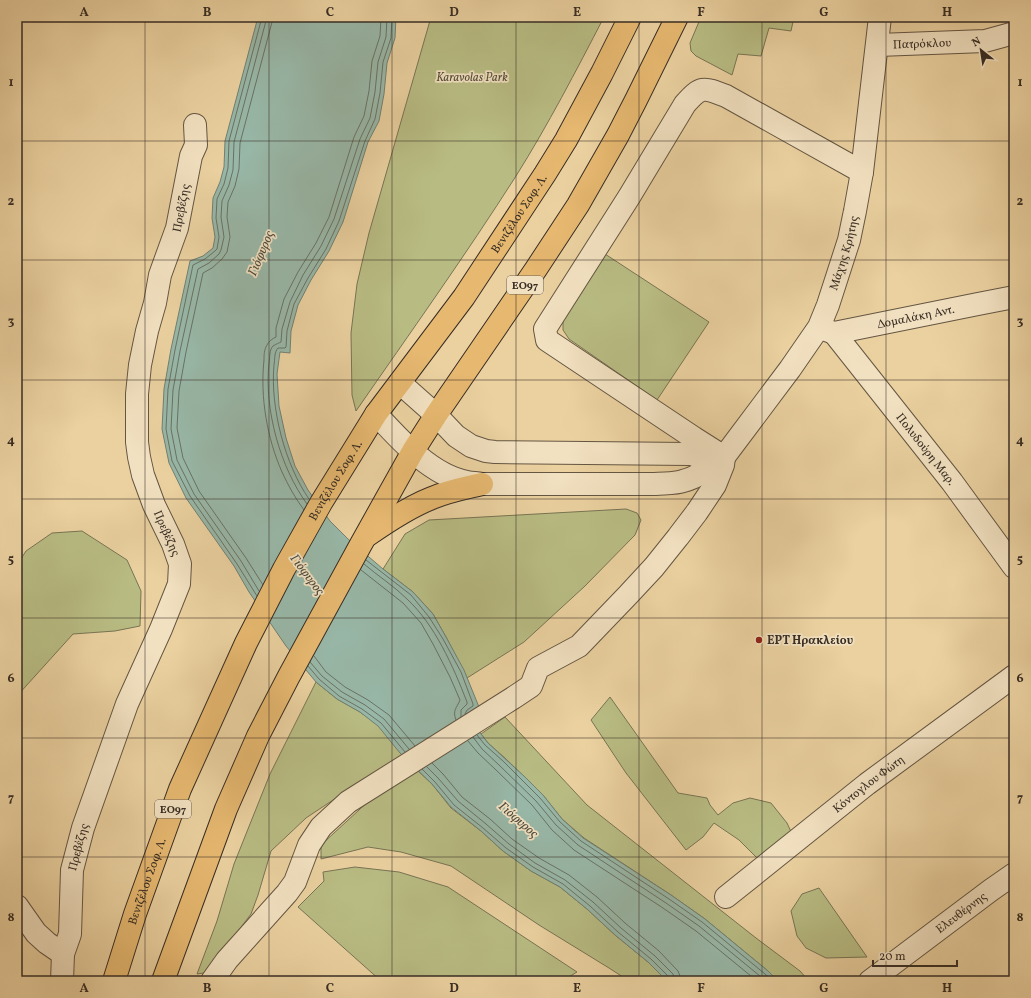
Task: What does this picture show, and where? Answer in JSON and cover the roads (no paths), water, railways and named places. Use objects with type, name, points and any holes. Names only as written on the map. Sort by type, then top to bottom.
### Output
[{"type":"main road","name":"Βενιζέλου Σοφ. Λ.","points":[[114,981],[135,914],[180,789],[246,643],[291,556],[321,503],[376,414],[464,297],[541,180],[602,73],[630,17]]},
{"type":"main road","name":"ΕΟ97","points":[[163,981],[226,809],[258,736],[289,676],[413,451],[578,205],[633,107],[677,17]]},
{"type":"main road","points":[[362,542],[394,518],[420,503],[447,493],[482,484]]},
{"type":"street","name":"Μάχης Κρήτης","points":[[718,462],[790,369],[827,330],[839,270],[849,240],[862,172],[878,45],[880,17]]},
{"type":"street","name":"Πατρόκλου","points":[[878,45],[985,41],[1014,33]]},
{"type":"street","points":[[212,981],[227,960],[295,882],[309,845],[321,827],[348,802],[499,708],[531,686],[538,668],[579,646],[654,567],[697,512],[715,485],[723,465],[718,462],[694,438],[546,340],[545,329],[613,223],[685,104],[695,93],[702,90],[715,92],[726,96],[862,172]]},
{"type":"street","name":"Πρεβέζης","points":[[62,981],[63,954],[70,934],[72,870],[83,828],[127,704],[161,629],[179,584],[180,564],[173,544],[154,505],[141,463],[137,442],[137,394],[140,365],[160,275],[177,228],[191,156],[196,145],[195,125]]},
{"type":"street","name":"Δομαλάκη Αντ.","points":[[827,330],[1014,298]]},
{"type":"street","name":"Πολυδούρη Μαρ.","points":[[827,330],[952,482],[1014,567]]},
{"type":"street","points":[[400,382],[460,439],[471,446],[486,451],[690,454],[718,462]]},
{"type":"street","points":[[376,414],[397,436],[425,461],[446,474],[467,482],[482,484],[655,484],[682,482],[718,462]]},
{"type":"street","name":"Κόντογλου Φώτη","points":[[726,897],[868,784],[1014,676]]},
{"type":"street","name":"Ελευθέρνης","points":[[870,981],[1014,874]]},
{"type":"street","points":[[17,906],[36,933],[63,954]]},
{"type":"water","name":"Γιόφυρος","points":[[258,17],[396,17],[395,38],[387,63],[384,94],[379,121],[368,142],[343,222],[329,251],[298,305],[291,331],[290,353],[280,352],[277,374],[279,406],[286,438],[295,466],[308,490],[330,521],[348,539],[383,569],[413,592],[433,614],[464,670],[479,707],[469,713],[488,743],[543,795],[562,819],[583,838],[705,919],[778,981],[667,981],[648,962],[560,887],[531,871],[503,851],[451,807],[432,784],[400,753],[378,726],[360,712],[337,699],[316,682],[286,646],[249,592],[234,566],[186,498],[169,463],[162,429],[164,389],[190,261],[203,256],[213,248],[215,237],[212,218],[213,198],[220,182],[224,167],[225,141]]},
{"type":"place","name":"ΕΡΤ Ηρακλείου","points":[[759,640]]},
{"type":"park label","name":"Karavolas Park","points":[[472,77]]}]
